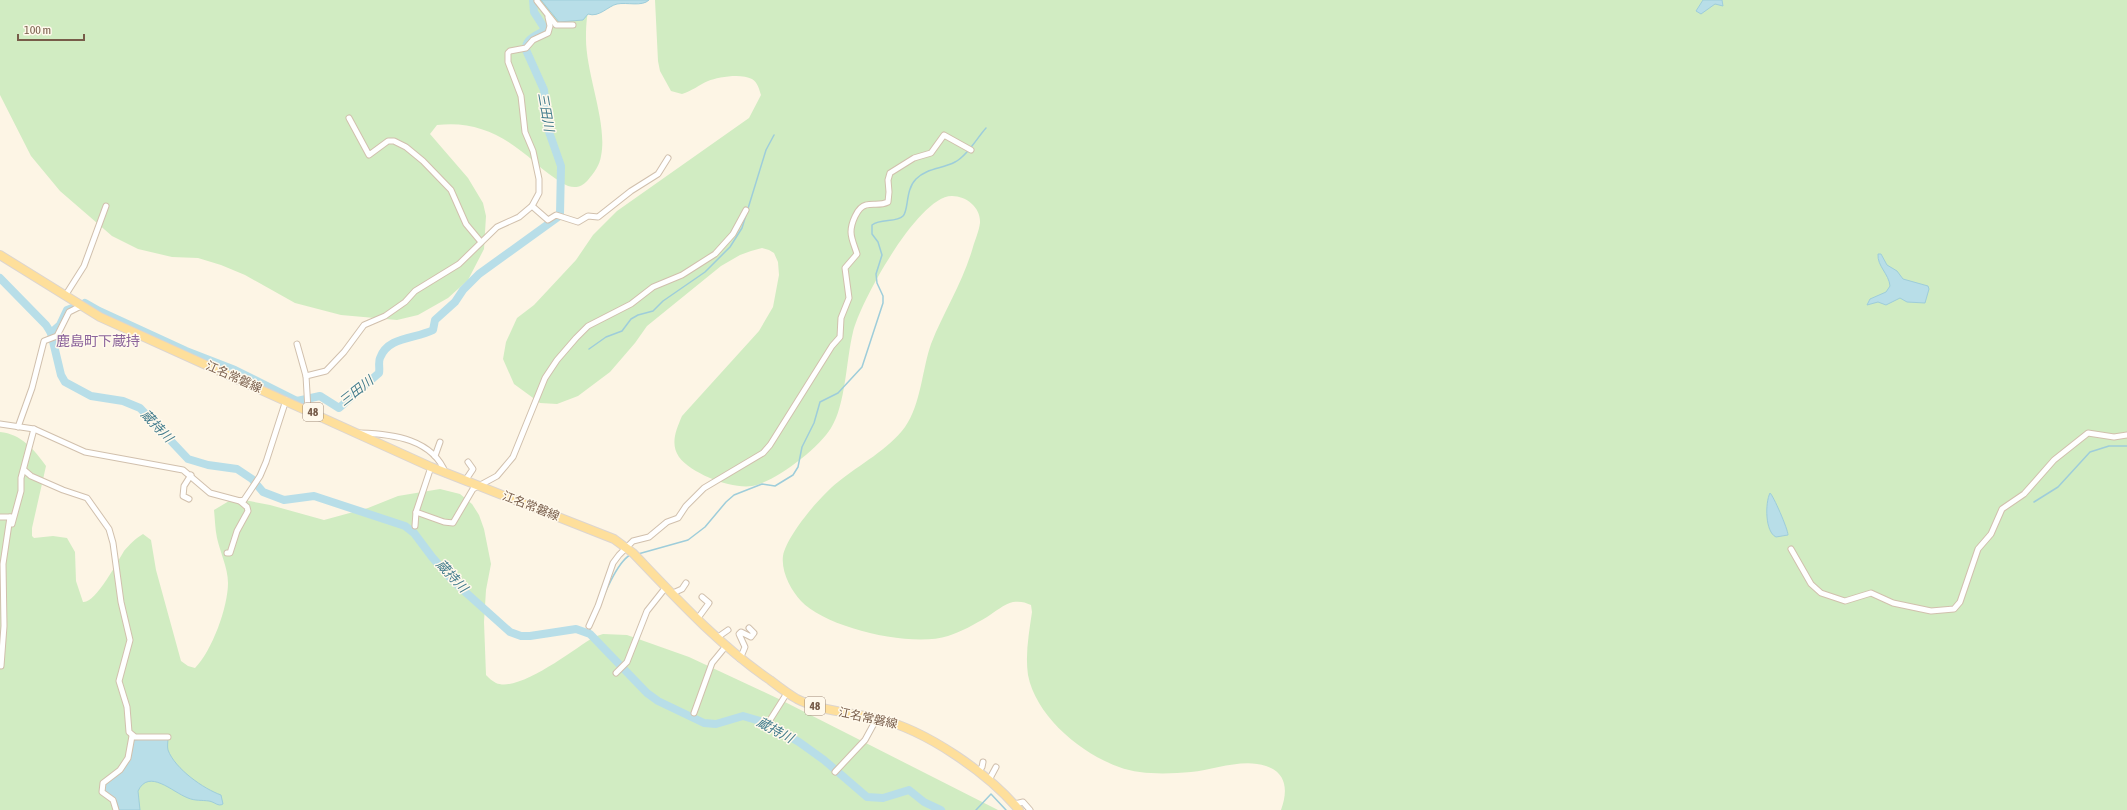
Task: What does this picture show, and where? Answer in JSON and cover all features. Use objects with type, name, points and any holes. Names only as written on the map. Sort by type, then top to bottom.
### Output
[{"type":"main road","name":"江名常磐線","points":[[0,255],[100,317],[286,400],[446,474],[600,533],[632,553],[740,659],[787,693],[817,708],[877,718],[913,730],[935,742],[978,772],[1016,807]]},
{"type":"street","points":[[536,1],[558,27],[573,25]]},
{"type":"street","points":[[306,376],[326,371],[344,352],[364,325],[385,316],[405,302],[420,288],[459,264],[496,227],[519,218],[532,206],[539,193],[539,179],[533,151],[525,132],[521,96],[508,62],[510,51],[525,48],[533,40],[550,31],[548,17]]},
{"type":"street","points":[[349,118],[369,155],[388,141],[394,141],[406,147],[423,161],[451,190],[466,224],[482,242]]},
{"type":"street","points":[[589,626],[598,606],[613,563],[632,553],[633,541],[649,538],[663,524],[678,518],[686,506],[704,488],[763,453],[770,445],[832,346],[840,337],[841,318],[849,298],[845,268],[857,254],[852,235],[853,223],[857,213],[864,206],[888,202],[890,197],[888,180],[890,173],[914,158],[931,153],[944,135],[971,150]]},
{"type":"street","points":[[532,206],[548,220],[556,215],[578,222],[588,216],[602,216],[627,194],[658,174],[668,158]]},
{"type":"street","points":[[65,296],[84,266],[106,206]]},
{"type":"street","points":[[416,512],[444,522],[453,523],[465,501],[478,486],[485,484],[497,476],[513,457],[527,419],[548,372],[582,331],[594,323],[631,304],[658,284],[686,273],[715,254],[733,234],[746,210]]},
{"type":"street","points":[[18,427],[32,388],[44,341],[57,336],[69,312],[81,306]]},
{"type":"street","points":[[297,344],[306,376],[308,410]]},
{"type":"street","points":[[240,501],[244,500],[260,476],[286,400]]},
{"type":"street","points":[[0,424],[34,429],[85,452],[176,468],[191,475],[210,493],[240,501],[247,507],[248,511],[237,531],[230,553],[227,553]]},
{"type":"street","points":[[1,666],[4,626],[3,564],[12,517],[21,491],[21,478],[34,429]]},
{"type":"street","points":[[357,433],[389,436],[420,443],[435,456],[443,466],[446,474]]},
{"type":"street","points":[[1791,549],[1811,584],[1828,596],[1845,601],[1871,593],[1893,603],[1931,611],[1954,609],[1960,602],[1978,549],[1991,534],[2002,509],[2024,494],[2054,460],[2088,433],[2114,437],[2127,435]]},
{"type":"street","points":[[435,456],[440,442]]},
{"type":"street","points":[[465,481],[473,469],[468,462]]},
{"type":"street","points":[[415,526],[416,512],[431,467]]},
{"type":"street","points":[[24,470],[31,476],[63,490],[87,498],[109,529],[121,602],[130,640],[120,681],[127,707],[129,732],[132,736],[128,758],[120,770],[104,782],[102,787],[102,792],[113,800],[116,810]]},
{"type":"street","points":[[189,499],[183,496],[183,490],[191,475]]},
{"type":"street","points":[[0,517],[12,517]]},
{"type":"street","points":[[12,517],[12,524]]},
{"type":"street","points":[[674,593],[682,589],[686,583]]},
{"type":"street","points":[[616,673],[627,662],[647,611],[666,587]]},
{"type":"street","points":[[698,618],[709,603],[702,597]]},
{"type":"street","points":[[740,659],[746,647],[739,634],[741,632],[751,637],[754,633],[749,628]]},
{"type":"street","points":[[718,637],[728,630]]},
{"type":"street","points":[[694,713],[712,663],[726,646]]},
{"type":"street","points":[[770,720],[787,693]]},
{"type":"street","points":[[835,772],[865,740],[873,729],[877,718]]},
{"type":"street","points":[[132,736],[168,737]]},
{"type":"street","points":[[978,772],[982,767],[983,762]]},
{"type":"street","points":[[988,780],[996,767]]},
{"type":"street","points":[[1016,807],[1023,802],[1030,810]]},
{"type":"green space","points":[[0,0],[591,0],[586,36],[589,65],[601,128],[602,143],[599,163],[588,180],[583,184],[578,187],[568,186],[545,171],[512,144],[492,133],[471,126],[449,124],[437,125],[430,134],[468,178],[483,203],[486,216],[484,249],[468,280],[448,298],[418,315],[397,320],[341,315],[295,303],[245,275],[221,265],[198,258],[172,257],[138,249],[112,236],[60,191],[31,156],[0,95]]},
{"type":"green space","points":[[655,0],[2127,0],[2127,810],[1281,810],[1285,796],[1282,778],[1273,769],[1266,766],[1247,763],[1191,772],[1145,773],[1127,770],[1104,761],[1075,743],[1050,718],[1040,705],[1033,690],[1027,667],[1032,612],[1031,605],[1025,602],[1010,603],[963,630],[948,636],[932,639],[892,637],[870,633],[829,620],[813,611],[801,601],[790,586],[785,574],[783,562],[786,547],[798,527],[823,496],[846,475],[882,450],[905,427],[915,408],[931,344],[969,260],[979,229],[980,218],[976,208],[972,204],[963,198],[952,196],[939,200],[924,213],[908,231],[893,252],[879,276],[858,318],[853,332],[840,407],[831,428],[806,455],[784,471],[761,483],[752,486],[743,486],[723,483],[712,479],[685,463],[676,452],[674,442],[682,416],[759,331],[773,307],[779,275],[778,262],[774,253],[769,250],[762,248],[751,251],[740,255],[721,266],[647,326],[635,343],[610,372],[578,396],[557,404],[540,403],[514,384],[503,359],[506,342],[517,318],[534,305],[576,260],[593,235],[617,211],[749,118],[761,95],[757,84],[752,79],[742,76],[723,77],[712,80],[682,94],[671,91],[660,71],[658,61]]},
{"type":"green space","points":[[0,432],[8,433],[21,439],[32,448],[46,466],[32,528],[32,536],[34,538],[53,536],[67,538],[75,552],[76,581],[83,602],[88,601],[100,589],[124,551],[133,542],[143,534],[151,540],[156,570],[181,661],[188,666],[195,668],[213,640],[222,616],[227,593],[228,577],[217,538],[214,510],[234,498],[270,505],[324,520],[368,508],[398,496],[440,489],[460,494],[472,504],[479,515],[484,529],[491,564],[486,590],[484,622],[486,675],[496,683],[506,684],[518,682],[532,676],[594,637],[603,634],[627,635],[689,657],[781,700],[998,810],[0,810]]},
{"type":"water","points":[[541,0],[649,0],[638,4],[617,4],[600,13],[592,15],[588,14],[583,20],[559,22]]},
{"type":"water","points":[[1703,0],[1722,0],[1723,6],[1715,4],[1701,14],[1696,11]]},
{"type":"water","points":[[1878,254],[1881,254],[1887,265],[1897,271],[1903,279],[1928,286],[1929,289],[1925,303],[1907,302],[1900,298],[1886,305],[1878,302],[1867,305],[1870,299],[1886,292],[1890,286],[1888,278],[1879,262]]},
{"type":"water","points":[[1770,493],[1786,526],[1788,535],[1776,537],[1772,534],[1767,517],[1767,503]]},
{"type":"water","points":[[168,738],[168,750],[183,771],[199,783],[221,795],[223,804],[220,805],[209,801],[191,799],[161,784],[148,782],[143,784],[138,791],[140,810],[119,810],[116,800],[104,790],[104,785],[131,756],[133,740]]},
{"type":"waterway","name":"三田川","points":[[533,0],[534,12],[545,29],[530,39],[526,46],[526,50],[544,90],[548,129],[561,166],[560,214]]},
{"type":"waterway","points":[[638,554],[688,540],[705,527],[726,502],[734,495],[762,484],[775,486],[793,475],[798,467],[802,447],[814,423],[820,402],[838,393],[862,367],[883,303],[883,296],[877,283],[876,274],[882,255],[878,242],[872,234],[872,225],[903,216],[910,189],[916,179],[920,175],[955,162],[968,151],[986,128]]},
{"type":"waterway","points":[[589,349],[606,337],[622,331],[631,319],[638,315],[653,311],[663,301],[705,272],[730,247],[742,228],[766,150],[774,135]]},
{"type":"waterway","name":"三田川","points":[[85,303],[99,311],[186,351],[235,370],[297,401],[320,396],[339,408],[379,373],[380,358],[389,346],[403,339],[433,330],[435,320],[455,302],[463,290],[479,274],[558,217]]},
{"type":"waterway","name":"蔵持川","points":[[0,278],[46,325],[51,333],[61,375],[65,382],[91,396],[123,401],[140,408],[188,459],[208,465],[237,469],[252,479],[263,492],[284,500],[314,496],[405,526],[414,533],[453,581],[510,632],[521,636],[530,636],[576,629],[590,634],[647,693],[658,701],[704,723],[716,724],[743,716],[763,722],[799,742],[824,760],[867,797],[883,798],[909,790],[924,802],[941,810]]},
{"type":"waterway","name":"三田川","points":[[51,333],[60,325],[67,310],[75,307]]},
{"type":"waterway","points":[[2034,502],[2058,487],[2090,452],[2109,446],[2127,446]]},
{"type":"waterway","points":[[588,634],[612,579],[624,560],[630,555]]},
{"type":"waterway","points":[[976,810],[991,794],[1006,810]]},
{"type":"district","name":"鹿島町下蔵持","points":[[98,341]]}]
